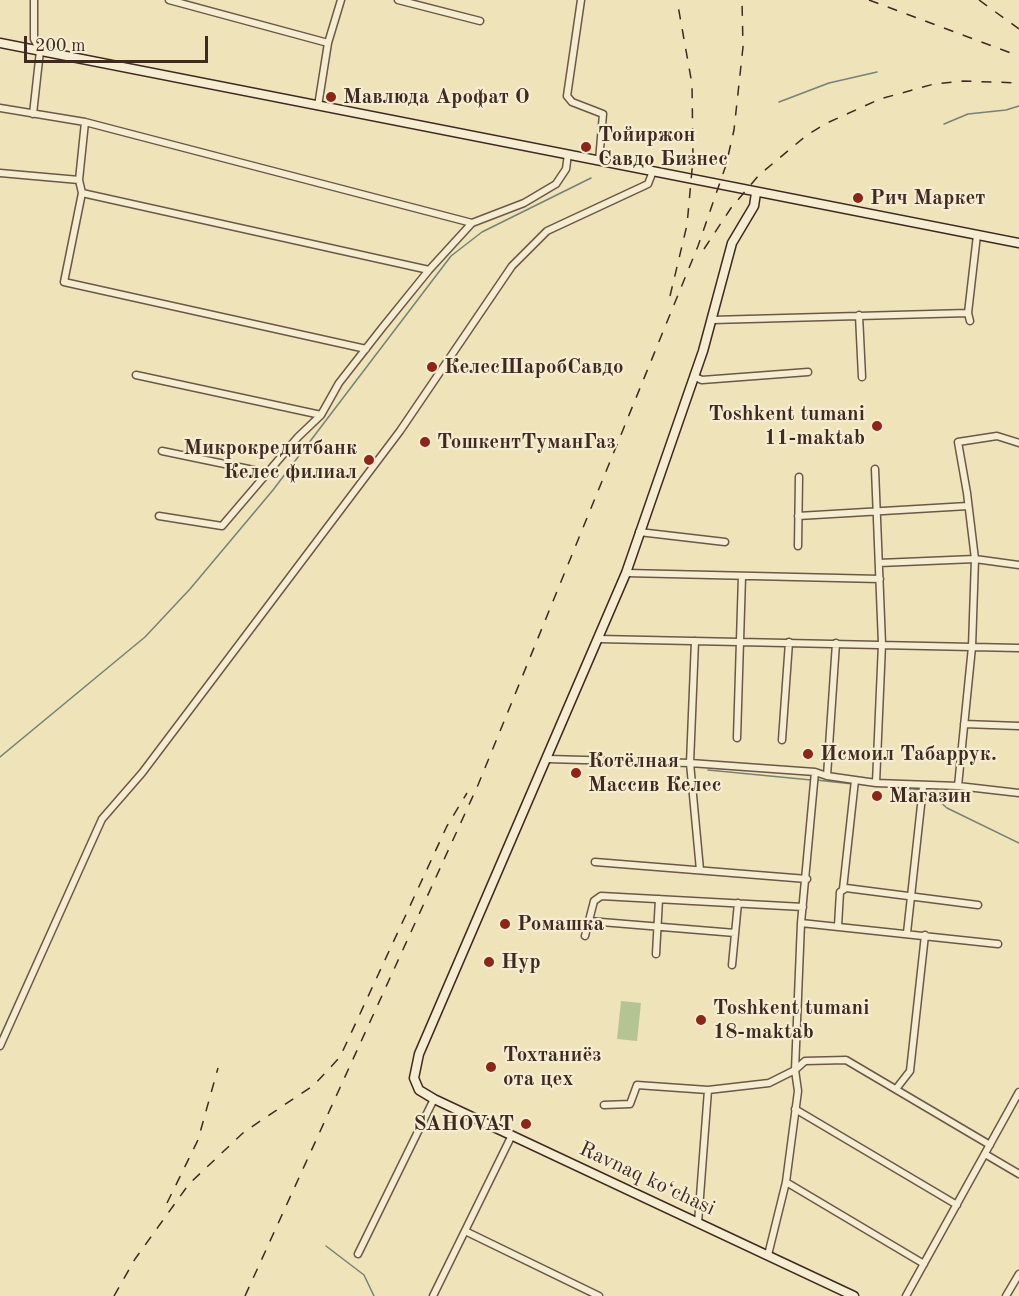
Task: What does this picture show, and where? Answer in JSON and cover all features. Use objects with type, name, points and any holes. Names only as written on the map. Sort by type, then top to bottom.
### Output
[{"type":"street","points":[[33,114],[40,51],[34,39],[34,0]]},
{"type":"street","points":[[169,0],[328,43]]},
{"type":"street","points":[[318,106],[328,43],[341,0]]},
{"type":"street","points":[[398,0],[480,21]]},
{"type":"street","points":[[581,0],[567,96],[572,102],[603,114],[598,161]]},
{"type":"street","points":[[0,43],[1019,243]]},
{"type":"street","points":[[0,108],[85,122],[472,224]]},
{"type":"street","points":[[85,122],[79,180],[82,193],[64,282],[366,349]]},
{"type":"street","points":[[159,516],[222,526],[298,437],[321,415],[339,383],[429,270],[472,224],[524,203],[556,184],[566,169],[568,154]]},
{"type":"street","points":[[0,1046],[102,819],[142,773],[400,431],[512,266],[547,231],[648,184],[653,171]]},
{"type":"street","points":[[0,173],[79,180]]},
{"type":"street","points":[[82,193],[429,270]]},
{"type":"street","points":[[756,193],[754,206],[732,243],[695,377],[626,573],[548,759],[690,763],[815,772],[827,776],[876,783],[923,787],[958,786],[1019,793]]},
{"type":"street","points":[[970,321],[968,313],[977,235]]},
{"type":"street","points":[[712,320],[968,313]]},
{"type":"street","points":[[859,315],[862,377]]},
{"type":"street","points":[[695,377],[702,380],[808,372]]},
{"type":"street","points":[[136,375],[321,415]]},
{"type":"street","points":[[958,786],[972,647],[975,559],[958,442],[997,436],[1019,444]]},
{"type":"street","points":[[162,451],[268,473]]},
{"type":"street","points":[[875,469],[879,512],[882,644],[876,783]]},
{"type":"street","points":[[798,546],[799,477]]},
{"type":"street","points":[[798,516],[968,506]]},
{"type":"street","points":[[639,532],[725,542]]},
{"type":"street","points":[[879,563],[975,559],[1019,566]]},
{"type":"street","points":[[626,573],[880,579]]},
{"type":"street","points":[[737,738],[742,576]]},
{"type":"street","points":[[599,639],[1019,648]]},
{"type":"street","points":[[695,641],[690,763],[700,870]]},
{"type":"street","points":[[782,740],[789,642]]},
{"type":"street","points":[[827,776],[836,643]]},
{"type":"street","points":[[964,724],[1019,726]]},
{"type":"street","name":"Ravnaq ko‘chasi","points":[[548,759],[419,1053],[414,1078],[424,1094],[854,1296]]},
{"type":"street","points":[[768,1255],[786,1182],[798,1091],[795,1070],[801,923],[807,879],[815,772]]},
{"type":"street","points":[[838,926],[840,892],[843,889],[855,780]]},
{"type":"street","points":[[907,933],[923,787]]},
{"type":"street","points":[[595,862],[807,879]]},
{"type":"street","points":[[843,889],[910,895],[978,905]]},
{"type":"street","points":[[585,936],[594,901],[601,896],[803,907]]},
{"type":"street","points":[[656,954],[659,899]]},
{"type":"street","points":[[732,965],[738,903]]},
{"type":"street","points":[[589,921],[735,933]]},
{"type":"street","points":[[801,923],[998,944]]},
{"type":"street","points":[[896,1089],[910,1071],[925,936]]},
{"type":"street","points":[[603,1105],[630,1104],[637,1085],[708,1090],[768,1083],[795,1070],[805,1061],[846,1060],[990,1145]]},
{"type":"street","points":[[698,1223],[708,1090]]},
{"type":"street","points":[[906,1296],[1019,1092]]},
{"type":"street","points":[[358,1254],[435,1099]]},
{"type":"street","points":[[795,1109],[957,1205]]},
{"type":"street","points":[[433,1296],[512,1135]]},
{"type":"street","points":[[985,1154],[1019,1174]]},
{"type":"street","points":[[786,1182],[924,1264]]},
{"type":"street","points":[[465,1231],[599,1296]]},
{"type":"street","points":[[1006,1296],[1019,1274]]},
{"type":"green space","points":[[621,1001],[641,1003],[637,1041],[617,1039]]},
{"type":"waterway","points":[[779,102],[829,83],[877,72]]},
{"type":"waterway","points":[[944,124],[968,114],[1006,110],[1019,106]]},
{"type":"waterway","points":[[0,757],[145,637],[190,589],[273,490],[451,256],[482,232],[591,178]]},
{"type":"waterway","points":[[708,770],[811,780]]},
{"type":"waterway","points":[[816,780],[853,784]]},
{"type":"waterway","points":[[858,784],[871,785]]},
{"type":"waterway","points":[[882,786],[922,790]]},
{"type":"waterway","points":[[926,790],[947,808],[1019,843]]},
{"type":"waterway","points":[[326,1246],[364,1275],[374,1296]]},
{"type":"railway","points":[[670,296],[687,225],[693,159],[692,84],[677,0]]},
{"type":"railway","points":[[245,1296],[478,785],[698,246],[726,165],[734,130],[743,47],[742,0]]},
{"type":"railway","points":[[869,0],[1019,56]]},
{"type":"railway","points":[[979,0],[1019,29]]},
{"type":"railway","points":[[704,249],[731,208],[759,175],[807,135],[827,123],[880,99],[934,84],[963,81],[1019,83]]},
{"type":"railway","points":[[114,1296],[135,1259],[189,1184],[244,1132],[314,1085],[340,1057],[447,826],[467,793]]},
{"type":"railway","points":[[167,1203],[198,1140],[218,1068]]},
{"type":"place","name":"Мавлюда Арофат О","points":[[331,97]]},
{"type":"place","name":"Тойиржон Савдо Бизнес","points":[[586,147]]},
{"type":"place","name":"Рич Маркет","points":[[858,198]]},
{"type":"place","name":"КелесШаробСавдо","points":[[432,367]]},
{"type":"place","name":"Toshkent tumani 11-maktab","points":[[877,426]]},
{"type":"place","name":"ТошкентТуманГаз","points":[[425,442]]},
{"type":"place","name":"Микрокредитбанк Келес филиал","points":[[369,460]]},
{"type":"place","name":"Исмоил Табаррук.","points":[[808,754]]},
{"type":"place","name":"Котёлная Массив Келес","points":[[576,773]]},
{"type":"place","name":"Магазин","points":[[877,796]]},
{"type":"place","name":"Ромашка","points":[[505,924]]},
{"type":"place","name":"Нур","points":[[489,962]]},
{"type":"place","name":"Toshkent tumani 18-maktab","points":[[701,1020]]},
{"type":"place","name":"Тохтаниёз ота цех","points":[[491,1067]]},
{"type":"place","name":"SAHOVAT","points":[[526,1124]]}]
